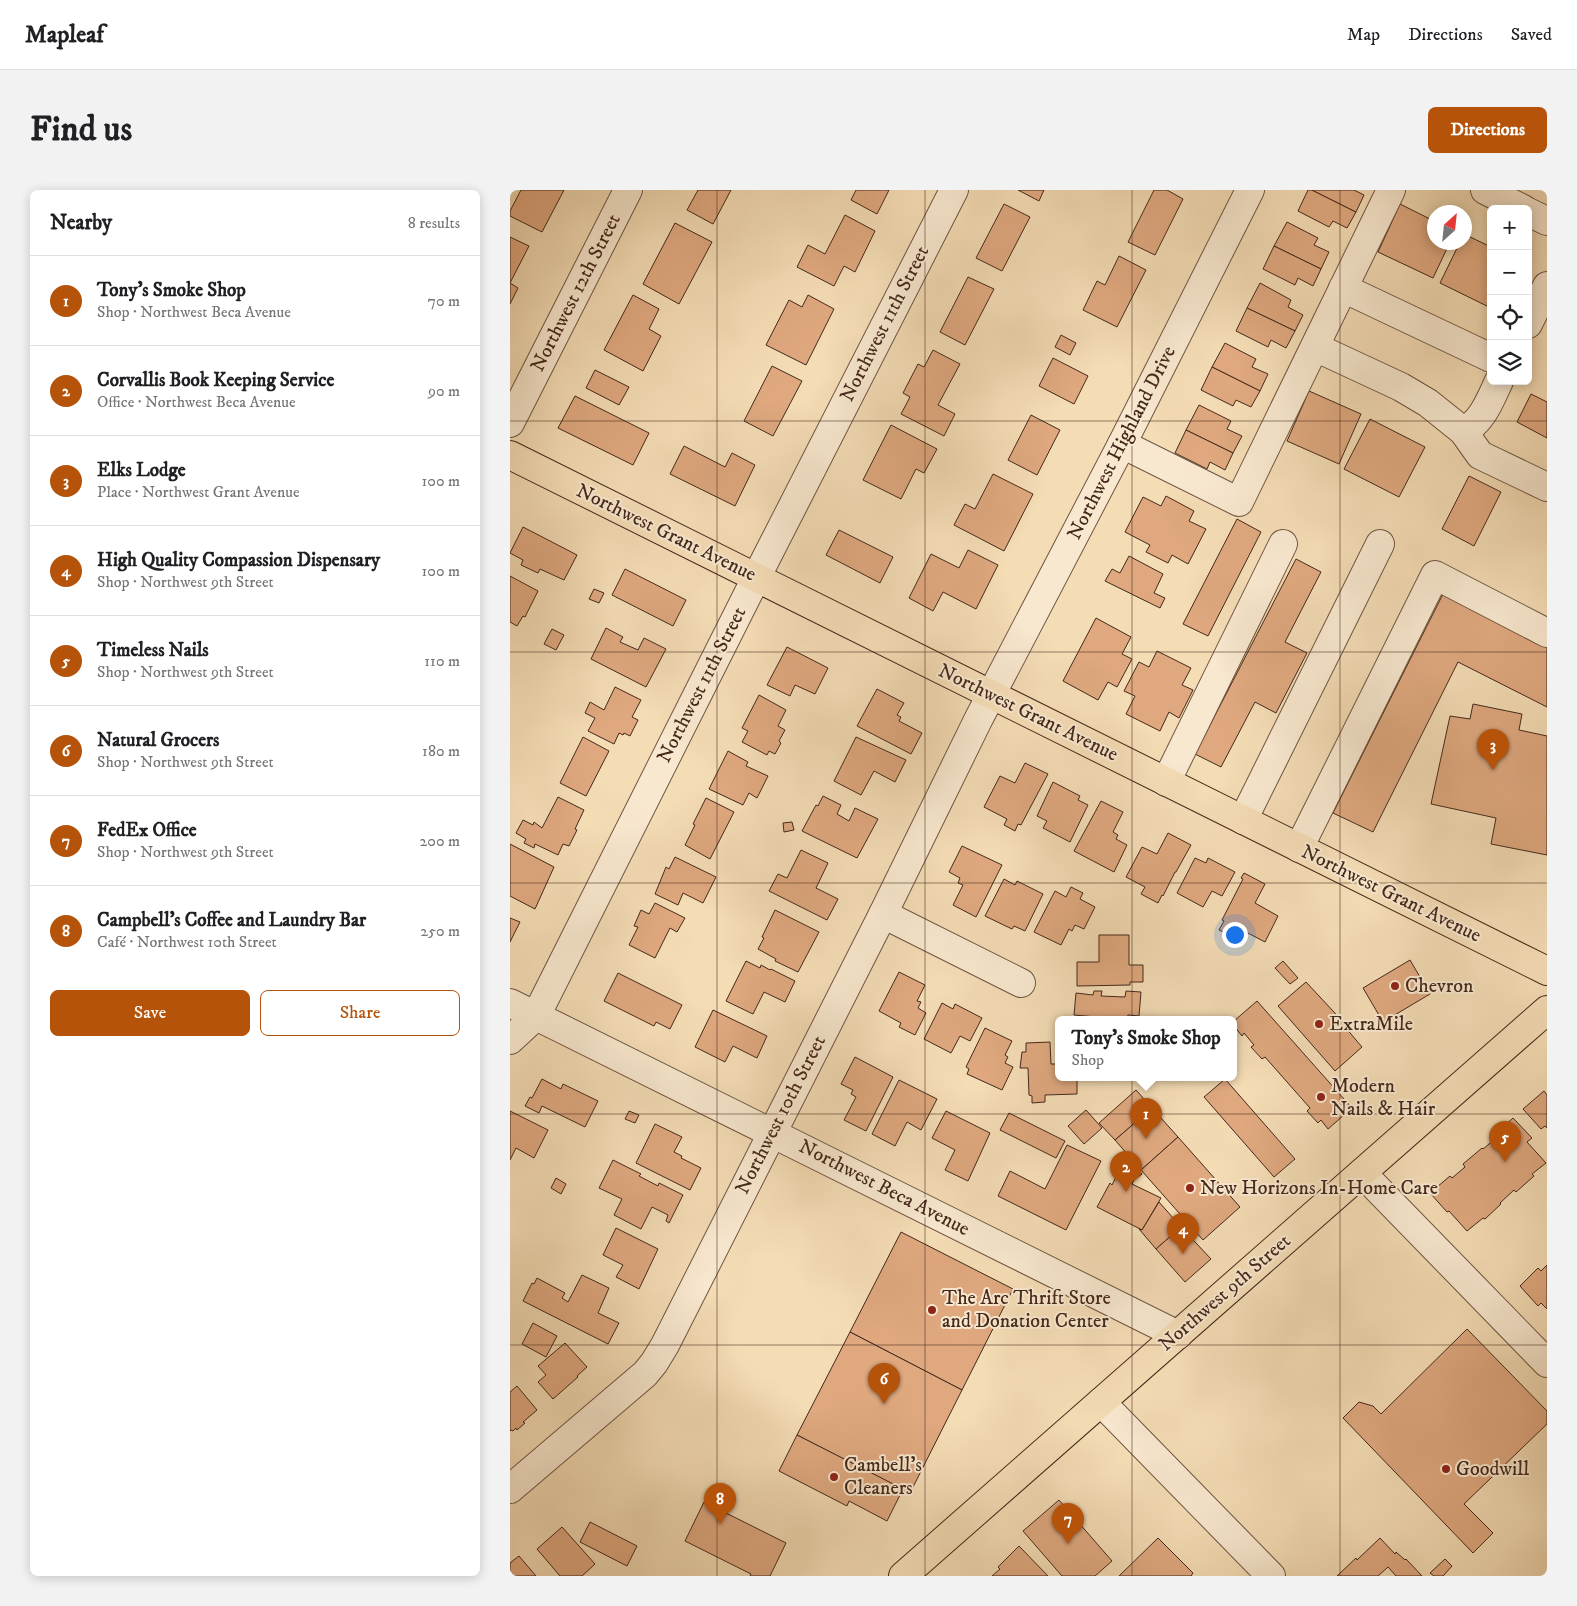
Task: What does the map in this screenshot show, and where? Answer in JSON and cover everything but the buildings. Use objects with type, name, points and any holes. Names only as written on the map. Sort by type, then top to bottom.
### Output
[{"type":"main road","name":"Northwest Grant Avenue","points":[[510,455],[1547,971]]},
{"type":"main road","name":"Northwest 9th Street","points":[[903,1576],[1547,1010]]},
{"type":"street","name":"Northwest 12th Street","points":[[510,423],[628,190]]},
{"type":"street","name":"Northwest 11th Street","points":[[510,1040],[536,1016],[954,190]]},
{"type":"street","name":"Northwest Highland Drive","points":[[990,695],[1122,444],[1250,190]]},
{"type":"street","points":[[1122,444],[1239,502],[1391,190]]},
{"type":"street","points":[[1485,190],[1515,205]]},
{"type":"street","points":[[1532,214],[1547,221]]},
{"type":"street","points":[[1532,316],[1547,286]]},
{"type":"street","points":[[1343,288],[1487,356]]},
{"type":"street","points":[[1315,347],[1401,387],[1428,403],[1463,432],[1480,455],[1547,487]]},
{"type":"street","points":[[1463,432],[1470,429],[1476,423],[1497,385]]},
{"type":"street","points":[[1166,782],[1283,544]]},
{"type":"street","points":[[1243,820],[1380,544]]},
{"type":"street","points":[[1299,848],[1435,575],[1547,633]]},
{"type":"street","name":"Northwest 10th Street","points":[[510,1490],[633,1384],[654,1363],[665,1345],[883,914],[990,695]]},
{"type":"street","points":[[883,914],[1021,984]]},
{"type":"street","name":"Northwest Beca Avenue","points":[[510,1003],[773,1132],[1178,1335]]},
{"type":"street","points":[[1362,1172],[1547,1363]]},
{"type":"street","points":[[1101,1402],[1271,1576]]},
{"type":"place","name":"Elks Lodge","points":[[1493,770]]},
{"type":"place","name":"Chevron","points":[[1395,986]]},
{"type":"place","name":"ExtraMile","points":[[1319,1024]]},
{"type":"place","name":"Modern Nails & Hair","points":[[1321,1097]]},
{"type":"place","name":"Tony's Smoke Shop","points":[[1146,1139]]},
{"type":"place","name":"Timeless Nails","points":[[1505,1162]]},
{"type":"place","name":"New Horizons In-Home Care","points":[[1190,1188]]},
{"type":"place","name":"Corvallis Book Keeping Service","points":[[1126,1192]]},
{"type":"place","name":"High Quality Compassion Dispensary","points":[[1183,1254]]},
{"type":"place","name":"The Arc Thrift Store and Donation Center","points":[[932,1310]]},
{"type":"place","name":"Natural Grocers","points":[[884,1404]]},
{"type":"place","name":"Goodwill","points":[[1446,1469]]},
{"type":"place","name":"Cambell's Cleaners","points":[[834,1477]]},
{"type":"place","name":"Campbell's Coffee and Laundry Bar","points":[[720,1524]]},
{"type":"place","name":"FedEx Office","points":[[1068,1544]]}]
